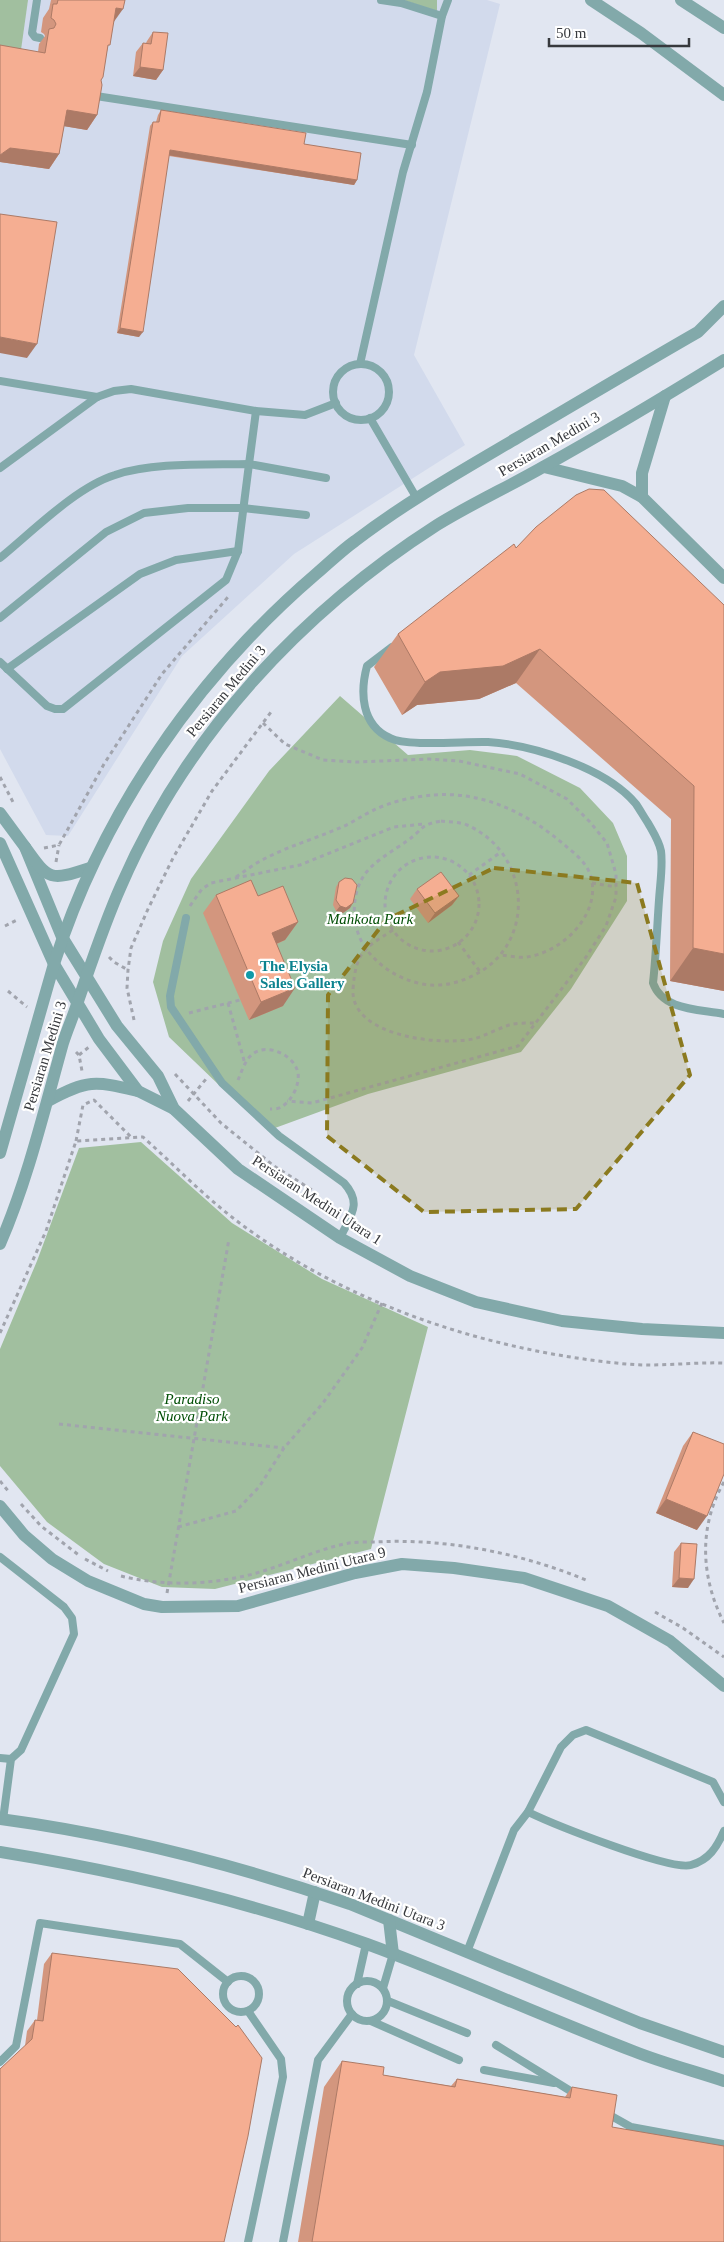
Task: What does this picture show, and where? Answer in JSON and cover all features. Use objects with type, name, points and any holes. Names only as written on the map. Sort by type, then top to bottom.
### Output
[{"type":"street","points":[[592,0],[641,33],[724,96]]},
{"type":"street","points":[[682,0],[724,28]]},
{"type":"street","name":"Persiaran Medini 3","points":[[0,1153],[62,937],[90,868],[140,779],[176,726],[218,672],[280,605],[353,542],[416,497],[698,332],[724,306]]},
{"type":"street","name":"Persiaran Medini 3","points":[[0,1244],[25,1177],[64,1041],[86,977],[122,884],[146,834],[185,768],[235,701],[306,625],[381,564],[438,524],[544,467],[724,360]]},
{"type":"street","points":[[642,497],[642,473],[665,396]]},
{"type":"street","points":[[544,467],[622,486],[642,497],[724,578]]},
{"type":"street","name":"Persiaran Medini Utara 1","points":[[0,813],[25,847],[62,937],[117,1026],[158,1076],[177,1111]]},
{"type":"street","name":"Persiaran Medini Utara 1","points":[[0,843],[54,964],[99,1038],[138,1091],[177,1111],[238,1169],[340,1238],[410,1276],[476,1302],[562,1321],[642,1329],[724,1332]]},
{"type":"street","points":[[25,847],[42,872],[55,877],[90,868]]},
{"type":"street","points":[[48,1101],[83,1084],[103,1083],[138,1091]]},
{"type":"street","name":"Persiaran Medini Utara 9","points":[[0,1506],[24,1536],[52,1559],[88,1581],[144,1604],[162,1607],[238,1606],[355,1573],[402,1564],[454,1568],[524,1578],[608,1606],[670,1642],[724,1686]]},
{"type":"street","name":"Persiaran Medini Utara 3","points":[[2,1820],[88,1834],[198,1858],[314,1892],[389,1920],[640,2023],[724,2052]]},
{"type":"street","points":[[0,1852],[48,1860],[186,1889],[308,1924],[394,1954],[634,2052],[724,2081]]},
{"type":"street","points":[[308,1924],[314,1892]]},
{"type":"street","points":[[389,1920],[394,1954]]},
{"type":"lane","points":[[37,0],[32,33],[35,37],[40,38]]},
{"type":"lane","points":[[381,0],[401,3],[442,16]]},
{"type":"lane","points":[[441,0],[442,16]]},
{"type":"lane","points":[[360,364],[403,172],[427,92],[442,16],[448,0]]},
{"type":"lane","points":[[96,96],[412,145]]},
{"type":"lane","points":[[360,364],[368,365],[381,373],[388,386],[389,394],[383,409],[370,418],[362,420],[346,415],[336,403],[333,396],[336,381],[346,369],[360,364]]},
{"type":"lane","points":[[0,381],[97,397]]},
{"type":"lane","points":[[0,468],[97,397],[114,391],[130,389],[256,411],[305,415],[336,403]]},
{"type":"lane","points":[[0,662],[47,706],[55,709],[64,709],[226,580],[238,551],[256,411]]},
{"type":"lane","points":[[370,418],[416,497]]},
{"type":"lane","points":[[0,558],[83,491],[115,475],[163,466],[249,464],[326,478]]},
{"type":"lane","points":[[0,618],[106,532],[144,513],[188,508],[243,508],[306,515]]},
{"type":"lane","points":[[7,669],[140,574],[176,560],[238,551]]},
{"type":"lane","points":[[399,642],[367,666],[364,676],[363,706],[377,730],[391,739],[410,742],[488,742],[508,745],[548,755],[585,768],[616,786],[635,803],[654,833],[660,850],[661,871],[653,983],[656,991],[664,1000],[672,1005],[724,1014]]},
{"type":"lane","points":[[186,918],[170,996],[171,1007],[214,1070],[233,1092],[279,1136],[344,1183],[352,1193],[354,1205],[340,1238]]},
{"type":"lane","points":[[0,1557],[64,1608],[72,1618],[74,1634],[22,1750],[11,1759],[2,1820]]},
{"type":"lane","points":[[467,1952],[514,1830],[528,1812],[561,1747],[573,1735],[586,1730],[713,1782],[724,1802]]},
{"type":"lane","points":[[0,1758],[11,1759]]},
{"type":"lane","points":[[528,1812],[555,1825],[664,1864],[689,1866],[702,1860],[716,1849],[724,1831]]},
{"type":"lane","points":[[0,2062],[16,2046],[40,1923],[180,1944],[228,1982]]},
{"type":"lane","points":[[357,1984],[366,1944]]},
{"type":"lane","points":[[383,1988],[394,1954]]},
{"type":"lane","points":[[239,1976],[250,1979],[254,1983],[259,1993],[252,2008],[248,2011],[236,2012],[226,2005],[223,1993],[228,1982],[239,1976]]},
{"type":"lane","points":[[370,2021],[383,2014],[388,2001],[383,1988],[371,1981],[357,1984],[352,1988],[347,2001],[352,2014],[357,2019],[370,2021],[459,2060]]},
{"type":"lane","points":[[388,2001],[467,2033]]},
{"type":"lane","points":[[248,2011],[282,2059],[283,2077],[248,2242]]},
{"type":"lane","points":[[283,2242],[318,2060],[352,2014]]},
{"type":"lane","points":[[496,2045],[583,2099]]},
{"type":"lane","points":[[484,2070],[559,2084]]},
{"type":"lane","points":[[599,2108],[631,2127],[724,2144]]},
{"type":"path","points":[[56,862],[59,845],[104,764],[162,674],[230,594]]},
{"type":"path","points":[[136,1028],[127,988],[131,948],[172,858],[207,799],[271,712]]},
{"type":"path","points":[[263,723],[284,744],[323,760],[357,762],[429,759],[460,761],[520,774],[543,784],[567,799],[607,843],[616,874],[616,897],[606,926],[586,957],[518,1046],[312,1103],[287,1101]]},
{"type":"path","points":[[236,877],[264,859],[345,826],[373,810],[407,800],[434,795],[472,797],[498,804],[523,814],[549,830],[579,857],[591,875],[594,893],[583,921],[571,935],[548,950],[527,957],[501,956]]},
{"type":"path","points":[[186,918],[192,900],[202,889],[211,883],[300,865],[394,827],[441,821],[466,825],[489,838],[506,858],[517,881],[519,907],[514,933],[501,956],[481,973],[457,983],[431,986],[405,980],[383,967],[365,948],[354,924],[356,898],[363,876],[384,857],[414,836],[424,824]]},
{"type":"path","points":[[38,849],[59,845]]},
{"type":"path","points":[[469,875],[501,852]]},
{"type":"path","points":[[441,857],[461,867],[469,875],[475,885],[479,907],[472,929],[458,942],[445,949],[423,950],[402,940],[393,930],[385,912],[386,889],[391,879],[408,863],[424,858],[441,857]]},
{"type":"path","points":[[592,883],[616,887]]},
{"type":"path","points":[[393,930],[365,948],[359,958],[354,975],[353,996],[357,1010],[389,1031],[445,1042],[474,1038],[511,1025],[535,1023]]},
{"type":"path","points":[[458,942],[481,973]]},
{"type":"path","points":[[176,1016],[240,1000]]},
{"type":"path","points":[[228,1003],[245,1064]]},
{"type":"path","points":[[233,1092],[245,1064],[254,1053],[265,1050],[277,1050],[289,1060],[298,1072],[298,1085],[287,1101],[281,1108],[253,1111]]},
{"type":"path","points":[[177,1111],[214,1070]]},
{"type":"path","points":[[174,1073],[221,1123],[274,1166],[312,1190],[304,1203]]},
{"type":"path","points":[[0,1333],[46,1231],[76,1141],[84,1106],[94,1100],[132,1137]]},
{"type":"path","points":[[76,1141],[143,1137]]},
{"type":"path","points":[[162,1607],[169,1584],[229,1239]]},
{"type":"path","points":[[178,1527],[236,1512],[259,1487],[284,1448],[323,1403],[362,1348],[382,1303]]},
{"type":"path","points":[[59,1424],[284,1448]]},
{"type":"path","points":[[724,1482],[711,1510],[705,1549],[710,1589],[724,1623]]},
{"type":"highlighted area","points":[[494,868],[637,883],[690,1075],[576,1209],[424,1212],[327,1136],[328,995],[386,920]]},
{"type":"shaded area","points":[[0,0],[487,0],[500,4],[414,355],[465,445],[294,554],[182,656],[68,836],[46,835],[0,749]]},
{"type":"green space","points":[[0,0],[28,0],[19,64],[0,61]]},
{"type":"green space","points":[[403,0],[437,0],[437,11]]},
{"type":"green space","name":"Mahkota Park","points":[[340,696],[408,755],[470,750],[517,756],[580,788],[613,823],[627,856],[627,901],[571,989],[521,1052],[368,1094],[275,1128],[219,1085],[169,1037],[153,982],[163,941],[191,879],[269,771]]},
{"type":"green space","name":"Paradiso Nuova Park","points":[[141,1142],[232,1223],[322,1279],[428,1327],[371,1549],[215,1589],[162,1587],[104,1564],[47,1522],[0,1466],[0,1349],[37,1261],[79,1148]]},
{"type":"building","points":[[58,0],[125,0],[123,9],[116,8],[110,45],[108,45],[101,80],[102,85],[97,115],[67,110],[59,154],[10,148],[0,155],[0,45],[45,53],[49,29],[54,28],[56,24],[51,18],[53,4],[57,4]]},
{"type":"building","points":[[153,32],[168,33],[163,70],[140,67],[143,43],[151,44]]},
{"type":"building","points":[[161,110],[306,133],[304,144],[361,153],[357,180],[170,150],[143,332],[120,328],[153,122],[159,122]]},
{"type":"building","points":[[0,214],[57,222],[37,344],[0,337]]},
{"type":"building","points":[[589,489],[604,490],[724,605],[724,954],[693,948],[694,786],[540,649],[503,666],[440,672],[425,682],[398,634],[514,544],[516,548],[536,527],[576,495]]},
{"type":"building","points":[[441,872],[459,896],[435,913],[417,889]]},
{"type":"building","points":[[345,878],[352,879],[357,885],[353,903],[346,908],[340,906],[336,900],[339,882]]},
{"type":"building","points":[[251,880],[258,896],[283,886],[298,922],[272,933],[295,988],[261,1002],[216,895]]},
{"type":"building","points":[[693,1432],[724,1444],[724,1474],[707,1516],[666,1499]]},
{"type":"building","points":[[681,1543],[697,1544],[694,1579],[679,1578]]},
{"type":"building","points":[[52,1953],[178,1969],[236,2027],[238,2025],[262,2058],[248,2136],[224,2242],[0,2242],[0,2069],[32,2039],[35,2020],[43,2021]]},
{"type":"building","points":[[342,2061],[384,2067],[383,2075],[455,2087],[457,2079],[570,2098],[572,2087],[617,2095],[612,2127],[724,2146],[724,2242],[312,2242]]},
{"type":"place","name":"The Elysia Sales Gallery","points":[[250,975]]}]
